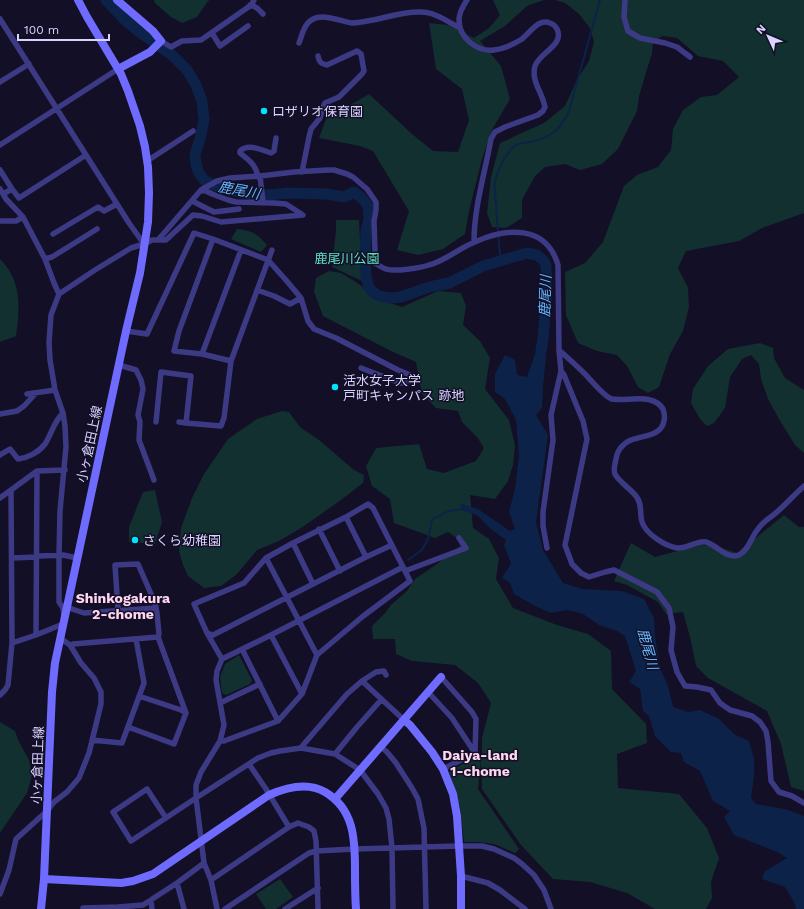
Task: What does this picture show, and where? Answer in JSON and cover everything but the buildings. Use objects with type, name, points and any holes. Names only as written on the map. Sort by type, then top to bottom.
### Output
[{"type":"main road","name":"小ヶ倉田上線","points":[[41,909],[44,879],[52,692],[55,663],[118,365],[140,273],[148,222],[149,193],[147,161],[140,126],[121,74],[78,0]]},
{"type":"main road","points":[[116,0],[153,31],[160,41],[150,52],[118,69]]},
{"type":"main road","points":[[335,799],[441,677]]},
{"type":"main road","points":[[404,720],[410,725],[432,752],[443,769],[453,794],[457,816],[461,876],[461,909]]},
{"type":"main road","points":[[44,879],[115,883],[133,881],[153,874],[269,795],[285,789],[304,786],[320,790],[335,799],[348,815],[355,848],[356,909]]},
{"type":"street","points":[[160,41],[171,47],[182,41],[201,40],[250,6],[254,0]]},
{"type":"street","points":[[467,0],[460,15],[460,28],[468,41],[475,46],[486,50],[499,49],[515,43],[526,36],[537,25],[543,23],[553,25],[557,29],[558,34],[556,43],[541,57],[535,66],[534,79],[545,106],[543,111],[538,115],[500,129],[495,132],[491,139],[474,224],[474,242]]},
{"type":"street","points":[[625,0],[624,17],[628,31],[640,38],[677,47],[690,56]]},
{"type":"street","points":[[250,6],[254,6],[263,14]]},
{"type":"street","points":[[299,43],[305,26],[310,21],[322,17],[352,22],[363,22],[381,19],[401,13],[422,12],[436,15],[460,28]]},
{"type":"street","points":[[0,19],[128,223],[144,244]]},
{"type":"street","points":[[212,33],[220,46],[248,26]]},
{"type":"street","points":[[302,172],[311,129],[320,118],[325,103],[339,97],[364,71],[361,54],[357,51],[327,65],[319,61],[318,56]]},
{"type":"street","points":[[0,82],[29,64]]},
{"type":"street","points":[[0,145],[118,69]]},
{"type":"street","points":[[147,161],[192,131]]},
{"type":"street","points":[[263,202],[262,188],[256,167],[240,153],[240,151],[245,147],[251,147],[271,153],[274,151],[276,138]]},
{"type":"street","points":[[0,170],[12,190],[19,198],[86,155]]},
{"type":"street","points":[[158,240],[201,190],[217,181],[230,178],[334,170],[353,177],[372,195],[376,202],[374,220],[375,253],[373,262],[386,269],[398,270],[430,265],[453,255],[474,242],[490,236],[508,232],[533,234],[545,243],[555,255],[558,264],[559,350],[561,371],[551,415],[553,440],[543,512],[543,526],[547,548]]},
{"type":"street","points":[[12,190],[1,192],[23,217],[45,259],[59,294]]},
{"type":"street","points":[[12,643],[36,635],[64,620],[63,608],[59,602],[59,556],[60,511],[65,470],[65,426],[63,413],[55,390],[50,360],[49,335],[51,315],[59,294],[131,248],[152,240],[166,240],[193,215],[202,216],[221,222],[303,215],[286,204],[232,201],[201,190]]},
{"type":"street","points":[[192,201],[214,212],[238,209]]},
{"type":"street","points":[[53,234],[98,207],[104,211],[117,204]]},
{"type":"street","points":[[0,221],[16,220],[23,217]]},
{"type":"street","points":[[45,259],[52,257],[97,229]]},
{"type":"street","points":[[126,331],[147,334],[194,233],[268,260],[301,298],[308,321],[314,329],[336,338],[410,375],[410,380],[406,383],[400,383],[361,368]]},
{"type":"street","points":[[213,239],[179,331],[174,350],[202,354],[231,361]]},
{"type":"street","points":[[202,354],[241,250]]},
{"type":"street","points":[[179,422],[221,426],[224,418],[231,361],[272,250]]},
{"type":"street","points":[[257,290],[290,304],[301,298]]},
{"type":"street","points":[[559,350],[610,399],[647,399],[658,404],[662,409],[665,416],[660,429],[657,432],[627,442],[621,447],[616,457],[614,467],[615,474],[639,501],[642,522],[645,527],[650,534],[662,542],[672,547],[680,548],[705,542],[714,546],[725,554],[735,556],[744,551],[757,529],[804,486]]},
{"type":"street","points":[[118,365],[136,370],[141,380],[143,390],[138,415],[140,422],[139,440],[154,480]]},
{"type":"street","points":[[561,371],[583,421],[587,439],[565,545],[572,564],[581,573],[589,576],[614,570],[657,592],[669,608],[673,627],[671,650],[677,672],[685,686],[711,690],[720,703],[730,710],[752,716],[760,722],[766,731],[771,781],[779,792],[792,796],[804,803]]},
{"type":"street","points":[[156,422],[162,372],[191,376],[186,423]]},
{"type":"street","points":[[27,394],[55,390]]},
{"type":"street","points":[[0,414],[16,411],[24,406],[36,393]]},
{"type":"street","points":[[0,455],[10,449],[18,459],[32,455],[45,443],[57,419],[63,413]]},
{"type":"street","points":[[0,498],[37,471],[65,470]]},
{"type":"street","points":[[36,635],[37,471]]},
{"type":"street","points":[[0,695],[8,686],[12,643],[11,490]]},
{"type":"street","points":[[220,741],[224,741],[278,721],[302,694],[317,656],[362,617],[410,580],[374,508],[368,504],[319,529],[266,558],[244,583],[194,604],[206,632],[222,659]]},
{"type":"street","points":[[346,516],[366,557]]},
{"type":"street","points":[[319,529],[340,571]]},
{"type":"street","points":[[217,909],[211,880],[204,863],[196,798],[196,785],[201,772],[220,741],[224,725],[216,680],[217,671],[222,659],[298,620],[404,569],[466,548],[459,538]]},
{"type":"street","points":[[293,543],[313,584]]},
{"type":"street","points":[[206,632],[213,635],[392,545]]},
{"type":"street","points":[[12,558],[63,555],[77,558]]},
{"type":"street","points":[[266,558],[317,656]]},
{"type":"street","points":[[118,610],[115,565],[138,564],[155,603],[159,634],[158,637],[186,713],[174,744],[128,727]]},
{"type":"street","points":[[66,607],[84,613],[156,608]]},
{"type":"street","points":[[271,634],[302,694]]},
{"type":"street","points":[[70,645],[158,637]]},
{"type":"street","points":[[0,894],[16,839],[54,802],[67,792],[79,778],[85,765],[102,704],[101,692],[94,678],[81,663],[70,645],[60,638]]},
{"type":"street","points":[[92,740],[122,743],[144,683],[136,639]]},
{"type":"street","points":[[242,649],[278,721]]},
{"type":"street","points":[[301,748],[347,694],[362,681],[376,672],[384,672],[386,675]]},
{"type":"street","points":[[441,677],[467,706],[476,719],[475,753]]},
{"type":"street","points":[[362,681],[404,720]]},
{"type":"street","points":[[220,703],[260,684]]},
{"type":"street","points":[[428,692],[452,718],[475,753]]},
{"type":"street","points":[[140,696],[186,713]]},
{"type":"street","points":[[334,754],[381,700]]},
{"type":"street","points":[[381,747],[396,763],[418,799],[424,828],[426,909]]},
{"type":"street","points":[[166,818],[147,789],[113,812],[131,841],[258,758],[271,753],[301,748],[334,754],[360,770],[378,794],[386,808],[389,819],[392,848],[393,909]]},
{"type":"street","points":[[443,769],[475,753]]},
{"type":"street","points":[[249,764],[289,827]]},
{"type":"street","points":[[211,880],[289,827],[298,823],[309,827],[314,831],[318,866],[318,909]]},
{"type":"street","points":[[225,909],[310,853],[316,851],[355,848],[482,846],[494,849],[514,858],[522,864],[534,875],[544,890],[551,909]]},
{"type":"street","points":[[83,909],[118,908],[143,905],[204,863]]},
{"type":"street","points":[[461,876],[488,883],[525,909]]},
{"type":"street","points":[[177,883],[184,909]]},
{"type":"street","points":[[285,909],[318,888]]},
{"type":"street","points":[[151,900],[152,909]]},
{"type":"green space","points":[[154,0],[210,0],[197,17],[182,23],[171,17],[155,3]]},
{"type":"green space","points":[[493,0],[544,0],[527,6],[505,26],[480,41],[501,66],[510,99],[493,128],[482,159],[465,234],[443,249],[418,255],[397,250],[409,211],[373,151],[360,146],[319,138],[326,119],[369,94],[412,134],[433,151],[458,152],[469,120],[462,89],[436,69],[429,23],[448,25],[474,38],[489,28],[500,15]]},
{"type":"green space","points":[[555,0],[804,0],[804,213],[762,228],[739,241],[686,251],[678,268],[688,288],[689,307],[683,331],[670,354],[659,387],[648,393],[638,387],[627,366],[617,355],[597,351],[578,343],[566,315],[565,272],[585,263],[603,242],[624,186],[637,175],[658,167],[671,150],[673,129],[683,110],[701,97],[717,95],[739,77],[723,61],[698,56],[677,38],[663,36],[653,41],[652,53],[639,96],[637,111],[618,149],[602,164],[580,170],[565,164],[545,167],[535,176],[522,200],[522,218],[506,228],[492,227],[487,213],[491,177],[500,143],[544,123],[565,106],[577,80],[589,61],[594,42],[590,28],[579,14],[565,3]]},
{"type":"green space","name":"鹿尾川公園","points":[[336,220],[359,220],[362,281],[332,267]]},
{"type":"green space","points":[[237,229],[254,233],[267,245],[261,252],[231,239]]},
{"type":"green space","points":[[0,259],[7,267],[16,285],[18,295],[18,315],[16,336],[0,342]]},
{"type":"green space","points":[[329,271],[341,273],[359,284],[375,298],[402,307],[438,291],[461,293],[466,306],[463,325],[480,341],[490,358],[485,389],[509,420],[515,445],[513,465],[508,481],[495,499],[470,495],[473,528],[489,539],[499,558],[496,579],[513,608],[557,625],[588,634],[611,651],[612,689],[646,724],[647,743],[617,754],[618,788],[679,794],[707,828],[719,858],[711,882],[712,898],[706,909],[655,909],[627,893],[590,882],[553,879],[521,845],[482,789],[481,760],[478,789],[519,849],[515,853],[494,844],[464,842],[460,807],[449,771],[482,754],[482,738],[491,703],[478,683],[455,665],[412,661],[396,654],[395,639],[373,639],[372,626],[391,605],[407,591],[415,579],[460,546],[457,538],[448,532],[435,538],[394,523],[390,499],[372,486],[366,466],[376,448],[419,444],[427,469],[444,473],[476,461],[484,448],[477,437],[462,422],[458,411],[436,408],[422,394],[416,362],[391,351],[323,316],[314,292],[316,278]]},
{"type":"green space","points":[[760,343],[773,348],[774,358],[785,378],[804,390],[804,453],[795,445],[768,399],[761,379],[759,364],[751,355],[742,359],[730,377],[725,408],[714,423],[707,426],[700,419],[691,403],[693,389],[708,366],[728,349]]},
{"type":"green space","points":[[282,411],[289,412],[300,427],[319,440],[354,470],[364,475],[363,483],[301,528],[279,541],[257,550],[236,575],[221,586],[204,588],[188,576],[179,551],[181,528],[192,498],[204,474],[228,439],[257,419]]},
{"type":"green space","points":[[155,490],[162,522],[155,544],[129,542],[129,527],[143,492]]},
{"type":"green space","points":[[784,515],[799,527],[804,527],[804,791],[791,787],[781,744],[767,711],[708,678],[696,666],[683,612],[666,614],[658,602],[627,585],[614,581],[631,543],[655,557],[700,545],[716,546],[737,553]]},
{"type":"green space","points":[[239,655],[252,680],[250,684],[226,695],[222,693],[220,677],[225,664]]},
{"type":"green space","points":[[0,722],[15,731],[29,760],[32,775],[27,793],[0,833]]},
{"type":"green space","points":[[280,879],[293,897],[276,909],[266,909],[256,894]]},
{"type":"water","points":[[540,335],[548,336],[542,408],[536,415],[548,435],[536,522],[543,550],[563,583],[582,589],[622,591],[644,599],[654,618],[660,668],[668,686],[673,707],[688,712],[700,710],[719,719],[734,734],[749,741],[754,758],[754,777],[751,798],[756,804],[785,809],[804,816],[804,909],[796,909],[795,904],[785,887],[762,879],[764,872],[787,858],[777,852],[734,835],[724,817],[730,811],[713,801],[700,771],[684,762],[681,753],[671,752],[655,736],[649,716],[643,711],[640,689],[629,682],[636,671],[625,636],[617,631],[599,625],[583,614],[567,610],[551,613],[514,594],[510,583],[502,578],[511,563],[504,546],[506,540],[492,530],[478,516],[462,510],[460,503],[478,509],[510,531],[515,529],[509,512],[515,489],[519,455],[516,420],[505,399],[495,392],[495,374],[505,355],[515,360],[517,375],[527,377]]},
{"type":"waterway","name":"鹿尾川","points":[[106,0],[138,31],[172,55],[187,70],[196,85],[202,101],[204,120],[195,154],[196,165],[199,173],[205,181],[220,188],[256,196],[288,193],[326,194],[344,197],[354,192],[362,198],[368,206],[369,219],[366,231],[365,259],[366,277],[369,288],[377,295],[384,297],[401,297],[429,287],[449,283],[483,266],[527,253],[537,255],[546,265],[547,290],[541,350]]},
{"type":"waterway","points":[[501,260],[498,239],[495,189],[495,181],[498,172],[509,151],[516,145],[537,140],[549,135],[558,128],[566,117],[569,111],[600,0]]},
{"type":"waterway","points":[[408,560],[422,550],[428,539],[432,520],[448,511],[463,509]]},
{"type":"place","name":"ロザリオ保育園","points":[[264,111]]},
{"type":"place","name":"活水女子大学 戸町キャンパス 跡地","points":[[335,387]]},
{"type":"place","name":"さくら幼稚園","points":[[135,540]]},
{"type":"district","name":"Shinkogakura 2-chome","points":[[123,606]]},
{"type":"district","name":"Daiya-land 1-chome","points":[[480,764]]}]
